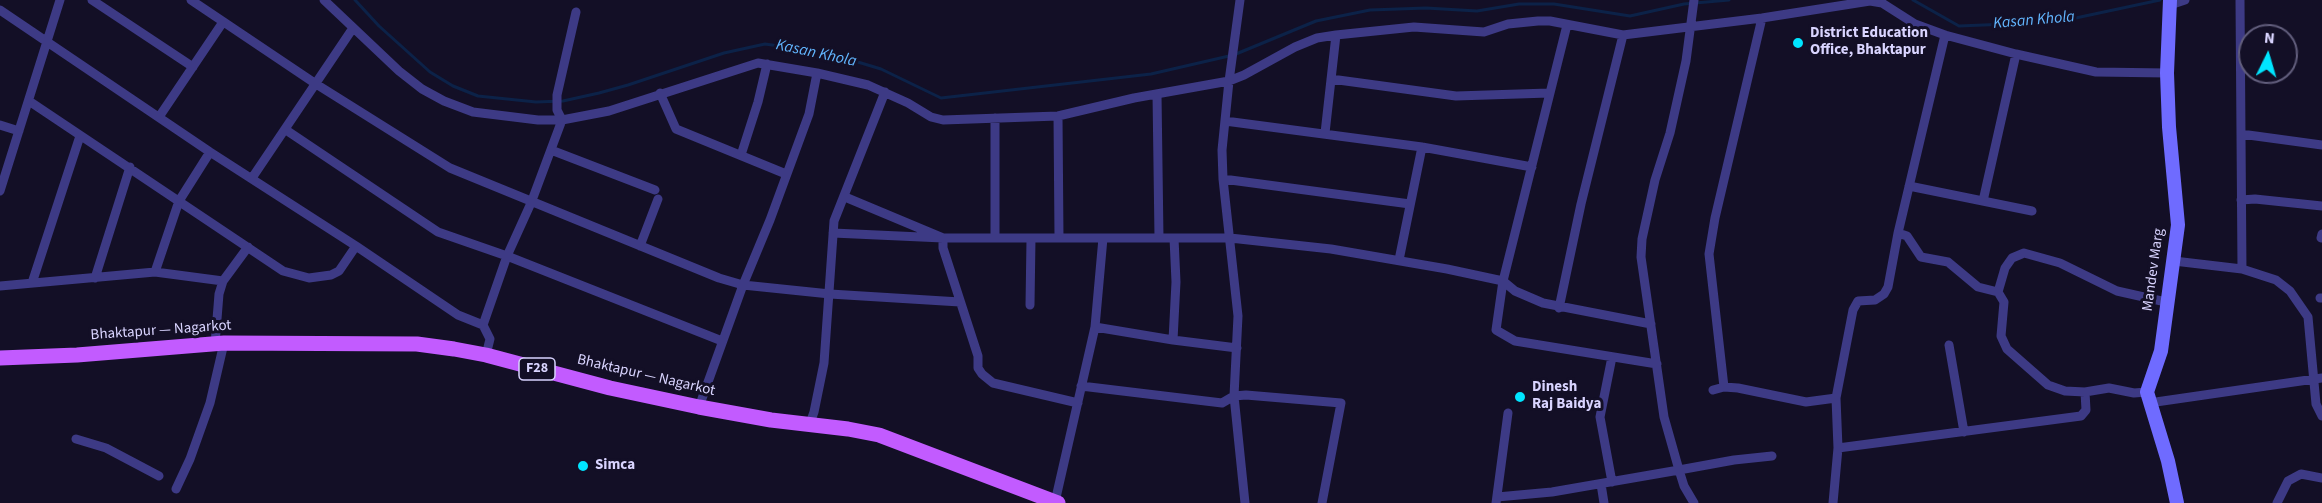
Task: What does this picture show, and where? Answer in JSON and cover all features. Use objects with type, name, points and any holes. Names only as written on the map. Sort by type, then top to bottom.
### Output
[{"type":"main road","name":"Mandev Marg","points":[[2148,397],[2161,351],[2178,225],[2169,128],[2167,73],[2170,2]]},
{"type":"main road","name":"Bhaktapur — Nagarkot","points":[[0,358],[77,355],[220,344],[417,344],[486,355],[610,388],[699,407],[809,426],[848,429],[879,435],[1057,502]]},
{"type":"main road","points":[[2148,397],[2168,461],[2177,503]]},
{"type":"street","points":[[0,190],[60,0]]},
{"type":"street","points":[[92,0],[193,67]]},
{"type":"street","points":[[191,0],[316,84],[450,168],[640,246],[743,285],[830,294],[960,302]]},
{"type":"street","points":[[324,0],[399,71],[422,89],[460,108],[519,119],[562,120],[609,111],[749,66],[766,64],[840,77],[885,92],[931,117],[943,120],[1058,116],[1229,81],[1296,47],[1317,38],[1336,35],[1414,27],[1484,32],[1508,24],[1538,21],[1623,35],[1762,18],[1870,1],[1882,3],[1915,24],[2016,54],[2096,72],[2167,73]]},
{"type":"street","points":[[1240,0],[1225,121],[1223,179],[1238,316],[1234,396],[1245,503]]},
{"type":"street","points":[[1694,0],[1670,133],[1655,180],[1642,239],[1641,257],[1664,417],[1684,486],[1694,503]]},
{"type":"street","points":[[2170,2],[2185,0]]},
{"type":"street","points":[[2240,0],[2241,269]]},
{"type":"street","points":[[0,10],[458,315],[483,325],[490,339],[486,355]]},
{"type":"street","points":[[483,325],[507,256],[531,203],[562,120],[557,110],[557,95],[576,12]]},
{"type":"street","points":[[1724,387],[1709,254],[1715,218],[1762,18]]},
{"type":"street","points":[[159,117],[223,22]]},
{"type":"street","points":[[1567,25],[1503,281],[1496,330],[1515,341],[1657,364]]},
{"type":"street","points":[[252,178],[352,28]]},
{"type":"street","points":[[1833,503],[1838,448],[1836,398],[1853,310],[1858,301],[1875,300],[1884,294],[1888,287],[1898,233],[1945,34]]},
{"type":"street","points":[[1325,133],[1336,35]]},
{"type":"street","points":[[1559,308],[1581,204],[1623,35]]},
{"type":"street","points":[[1983,201],[2016,54]]},
{"type":"street","points":[[741,155],[758,102],[766,64]]},
{"type":"street","points":[[699,407],[743,285],[810,114],[817,73]]},
{"type":"street","points":[[1331,79],[1456,96],[1549,93]]},
{"type":"street","points":[[809,426],[824,363],[834,220],[885,92]]},
{"type":"street","points":[[660,93],[676,129],[786,174]]},
{"type":"street","points":[[1157,94],[1159,238]]},
{"type":"street","points":[[29,100],[284,271],[309,278],[321,278],[339,272],[356,246]]},
{"type":"street","points":[[1058,116],[1059,238]]},
{"type":"street","points":[[995,118],[995,238]]},
{"type":"street","points":[[1225,121],[1422,147],[1532,167]]},
{"type":"street","points":[[0,125],[19,131]]},
{"type":"street","points":[[286,130],[438,232],[507,256],[722,341]]},
{"type":"street","points":[[2241,134],[2322,145]]},
{"type":"street","points":[[32,283],[80,136]]},
{"type":"street","points":[[1399,260],[1422,147]]},
{"type":"street","points":[[551,150],[657,194],[640,246]]},
{"type":"street","points":[[155,272],[179,201],[210,152]]},
{"type":"street","points":[[95,278],[130,167]]},
{"type":"street","points":[[1223,179],[1410,204]]},
{"type":"street","points":[[1909,186],[2032,212]]},
{"type":"street","points":[[845,197],[943,238]]},
{"type":"street","points":[[2241,200],[2255,199],[2322,206]]},
{"type":"street","points":[[833,233],[943,238],[1230,238],[1330,249],[1503,281],[1515,291],[1559,308],[1651,324]]},
{"type":"street","points":[[1898,233],[1907,236],[1922,257],[1948,262],[1978,287],[1998,292],[2004,302],[2001,336],[2007,349],[2048,385],[2065,391],[2085,392],[2109,388],[2148,397],[2317,378]]},
{"type":"street","points":[[943,238],[943,248],[978,356],[978,368],[982,374],[993,382],[1078,403]]},
{"type":"street","points":[[1057,502],[1095,327],[1103,238]]},
{"type":"street","points":[[1173,340],[1176,282],[1174,238]]},
{"type":"street","points":[[1030,305],[1031,239]]},
{"type":"street","points":[[176,489],[190,459],[210,403],[220,344],[219,294],[223,280],[248,248]]},
{"type":"street","points":[[1998,292],[2005,268],[2012,258],[2024,254],[2060,263],[2117,291],[2166,302]]},
{"type":"street","points":[[2174,261],[2241,269],[2276,280],[2290,291],[2308,317],[2317,378],[2316,404],[2322,416]]},
{"type":"street","points":[[0,286],[155,272],[223,280]]},
{"type":"street","points":[[1095,327],[1236,348]]},
{"type":"street","points":[[1949,345],[1964,432]]},
{"type":"street","points":[[1612,357],[1600,417],[1612,482]]},
{"type":"street","points":[[1081,386],[1222,403],[1234,396],[1246,395],[1341,404],[1322,503]]},
{"type":"street","points":[[1713,390],[1724,387],[1806,402],[1836,398]]},
{"type":"street","points":[[1838,448],[2081,416],[2086,410],[2085,392]]},
{"type":"street","points":[[1508,413],[1497,500],[1734,460],[1772,456]]},
{"type":"street","points":[[76,439],[106,448],[159,476]]},
{"type":"street","points":[[2277,503],[2288,481],[2301,474],[2322,478]]},
{"type":"street","points":[[1601,484],[1604,503]]},
{"type":"waterway","name":"Kasan Khola","points":[[355,0],[379,26],[430,72],[453,86],[478,96],[536,102],[563,101],[599,93],[724,53],[765,44],[828,53],[881,69],[941,98],[1151,74],[1229,56]]},
{"type":"waterway","points":[[1236,54],[1316,21],[1370,10],[1426,8],[1477,11],[1519,4],[1554,4],[1630,16],[1684,4],[1729,0]]},
{"type":"waterway","name":"Kasan Khola","points":[[1913,0],[1959,26],[2057,22],[2160,0]]},
{"type":"place","name":"District Education Office, Bhaktapur","points":[[1798,43]]},
{"type":"place","name":"Dinesh Raj Baidya","points":[[1520,397]]},
{"type":"place","name":"Simca","points":[[583,466]]}]
